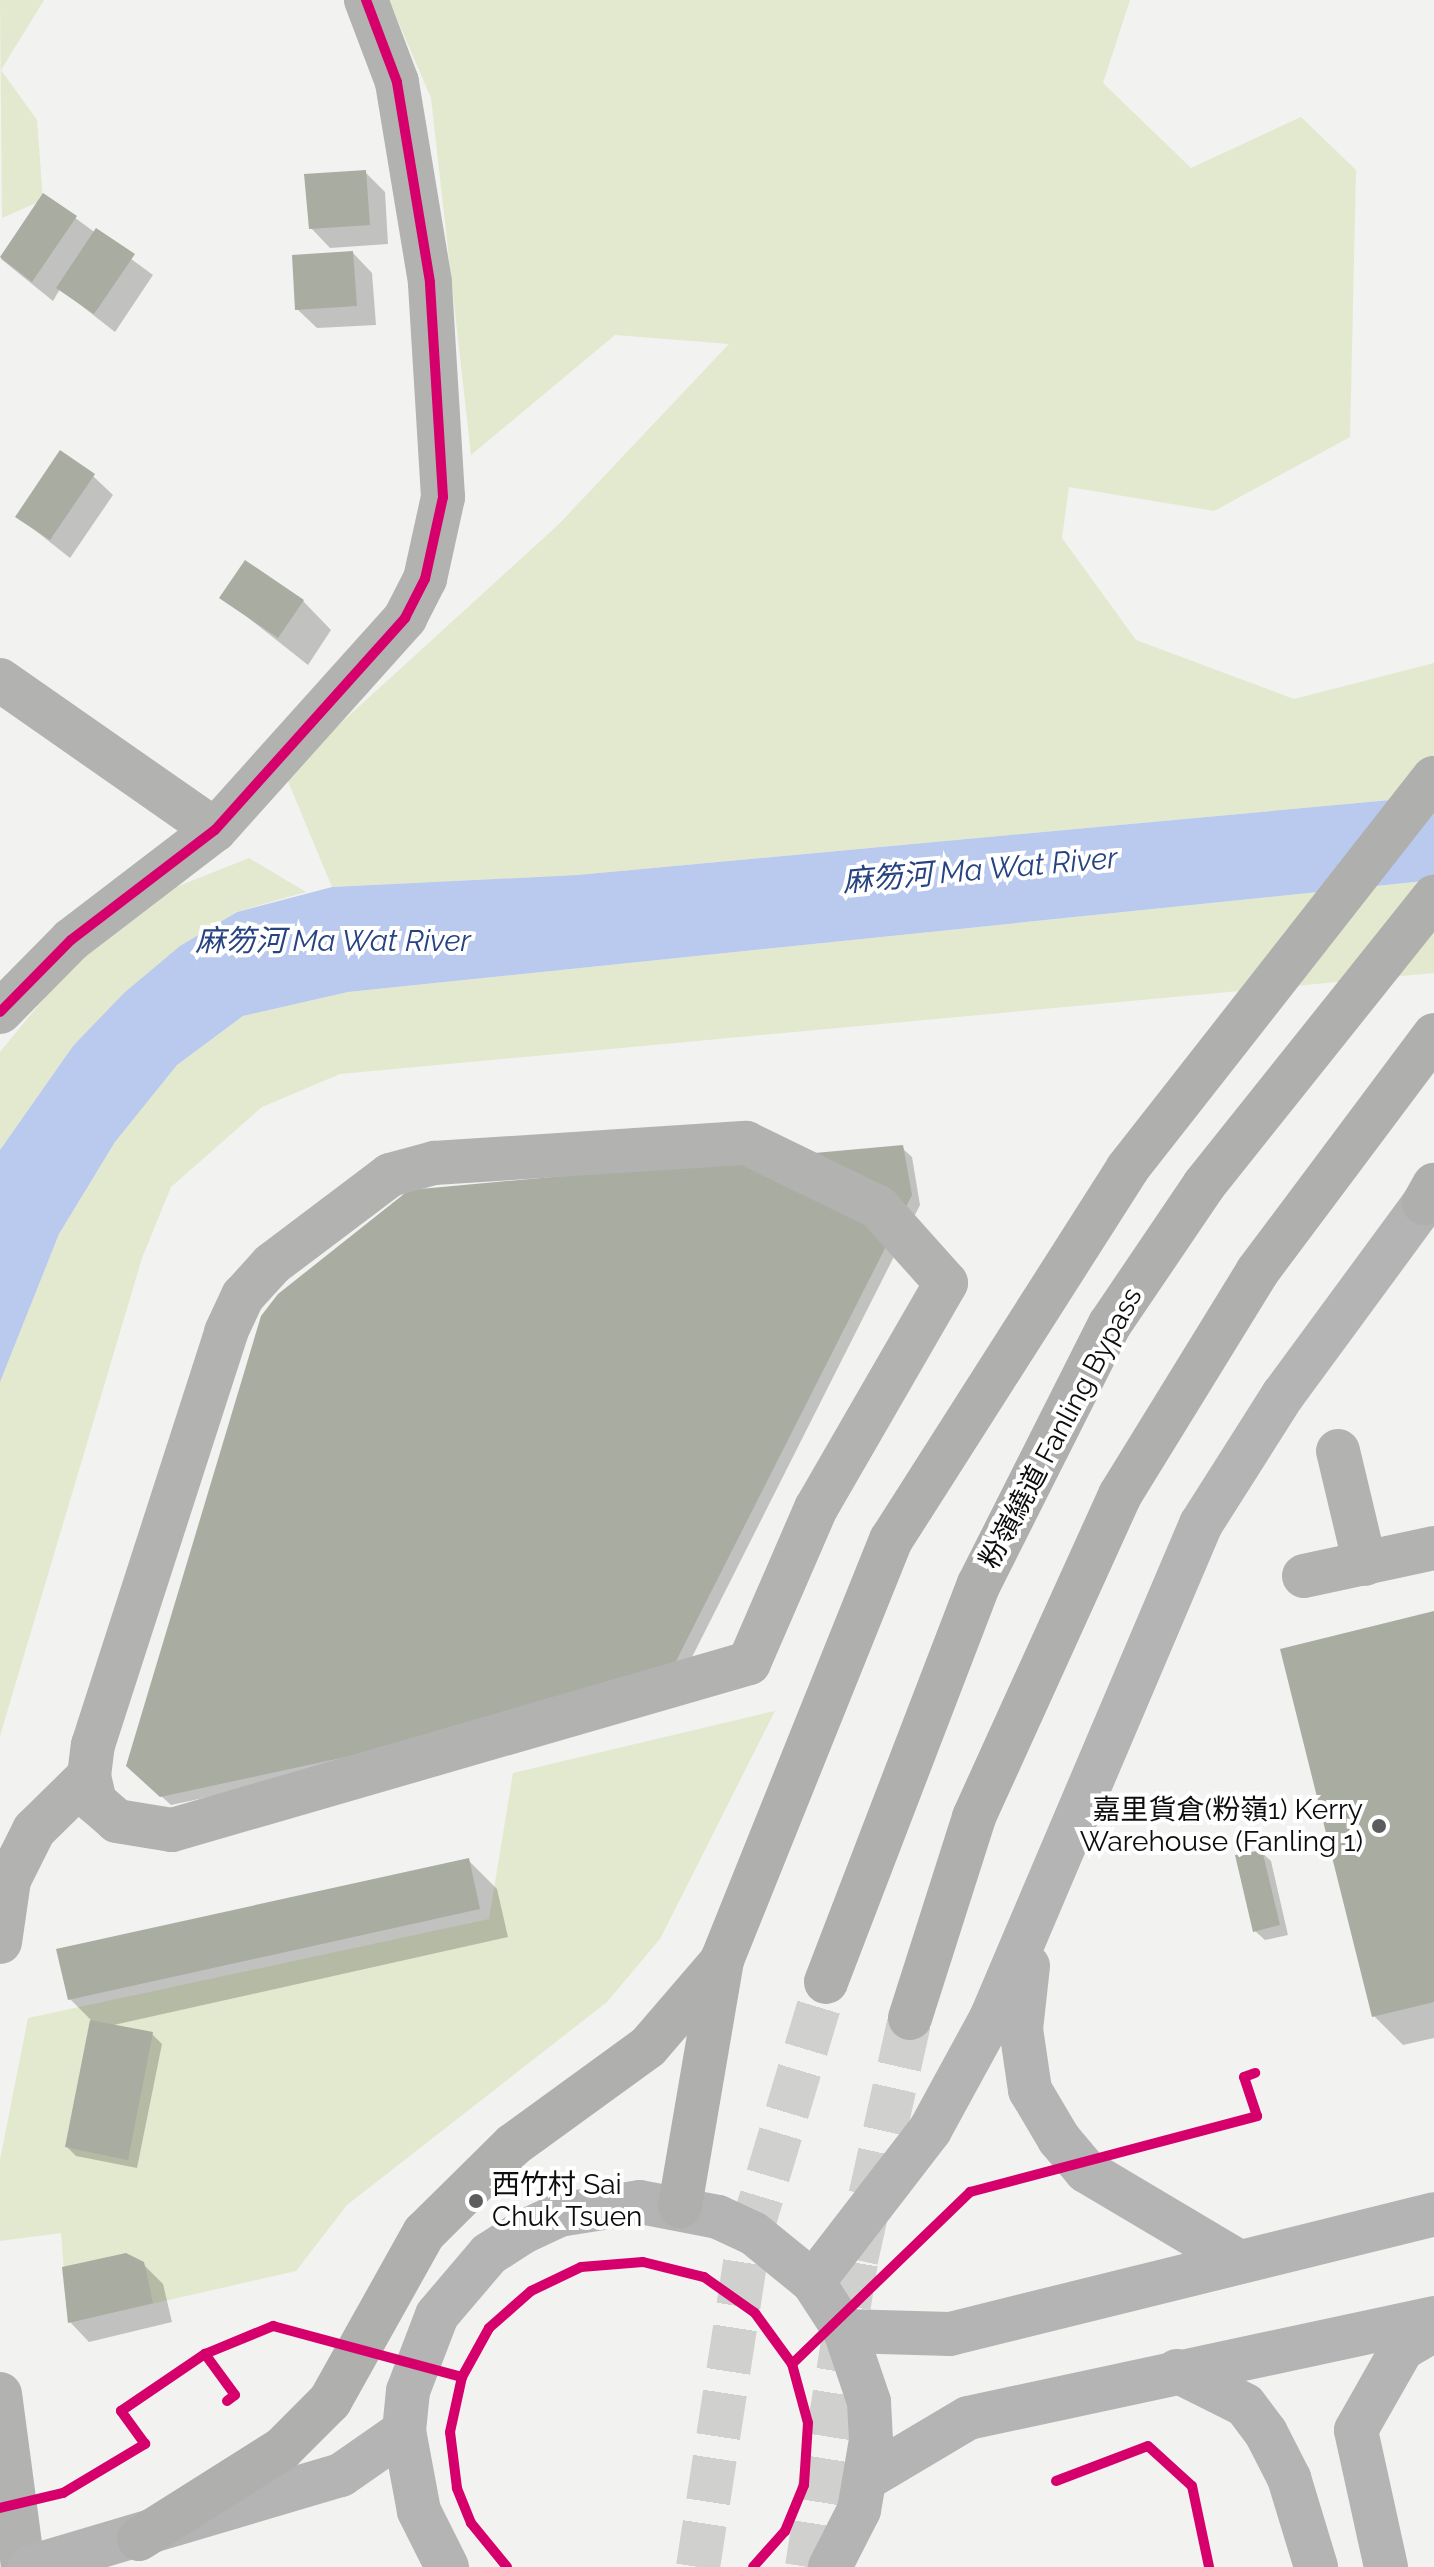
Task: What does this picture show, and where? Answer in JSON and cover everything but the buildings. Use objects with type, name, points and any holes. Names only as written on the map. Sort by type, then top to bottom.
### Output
[{"type":"highway","points":[[680,2206],[722,1960],[891,1540],[1127,1169],[1434,778]]},
{"type":"highway","name":"粉嶺繞道 Fanling Bypass","points":[[826,1982],[973,1597],[1087,1366],[1204,1185],[1434,897]]},
{"type":"highway","points":[[910,2018],[974,1817],[1120,1495],[1257,1272],[1426,1044]]},
{"type":"highway","points":[[139,2539],[282,2449],[330,2401],[424,2233],[513,2145],[648,2047],[722,1960]]},
{"type":"main road","points":[[813,2282],[930,2130],[1034,1920],[1201,1524],[1283,1395],[1431,1194]]},
{"type":"main road","points":[[1034,1920],[1021,2029],[1030,2090],[1059,2139],[1086,2171],[1239,2262]]},
{"type":"main road","points":[[447,2567],[419,2511],[404,2431],[419,2353],[452,2294],[489,2254],[559,2215],[599,2205],[680,2206],[753,2233],[813,2282],[845,2331],[869,2402],[867,2478],[830,2567]]},
{"type":"main road","points":[[845,2331],[950,2334],[1434,2214]]},
{"type":"main road","points":[[867,2478],[968,2418],[1434,2318]]},
{"type":"main road","points":[[1386,2567],[1356,2430],[1402,2349],[1434,2330]]},
{"type":"main road","points":[[1177,2371],[1245,2405],[1266,2433],[1289,2478],[1316,2567]]},
{"type":"main road","points":[[30,2567],[139,2539],[341,2475],[404,2431]]},
{"type":"street","points":[[0,1012],[71,940],[215,830],[405,618],[440,528],[430,282],[397,82],[366,0]]},
{"type":"street","points":[[0,680],[215,830]]},
{"type":"street","points":[[0,1942],[9,1880],[34,1830],[89,1776],[243,1296],[272,1264],[390,1175],[434,1163],[746,1143],[878,1207],[946,1283],[816,1508],[749,1663],[172,1830],[117,1821],[95,1802],[89,1776]]},
{"type":"street","points":[[1338,1451],[1365,1564]]},
{"type":"street","points":[[1304,1576],[1434,1548]]},
{"type":"street","points":[[0,2394],[23,2567]]},
{"type":"green space","points":[[0,0],[44,0],[1,70],[37,120],[43,200],[2,218]]},
{"type":"green space","points":[[389,0],[1130,0],[1103,83],[1191,168],[1301,117],[1356,170],[1350,437],[1214,511],[1069,487],[1062,538],[1136,640],[1294,699],[1434,663],[1434,796],[577,875],[332,887],[285,774],[558,525],[729,344],[615,335],[471,455],[431,98]]},
{"type":"green space","points":[[249,858],[306,892],[236,912],[149,972],[73,1046],[0,1150],[0,1052],[116,911]]},
{"type":"green space","points":[[1434,880],[1434,973],[340,1074],[262,1107],[171,1187],[142,1258],[0,1736],[0,1381],[59,1234],[115,1142],[177,1065],[243,1016],[348,992]]},
{"type":"green space","points":[[775,1711],[660,1939],[607,2002],[347,2205],[296,2271],[68,2323],[61,2233],[0,2241],[0,2160],[28,2018],[489,1919],[513,1773]]},
{"type":"water","name":"麻笏河 Ma Wat River","points":[[1434,796],[1434,880],[348,992],[243,1016],[177,1065],[115,1142],[59,1234],[0,1382],[0,1150],[73,1046],[124,993],[180,946],[237,912],[332,887],[577,875]]},
{"type":"tunnel","points":[[698,2567],[749,2239],[826,1982]]},
{"type":"tunnel","points":[[807,2567],[856,2260],[910,2018]]},
{"type":"cycle path","points":[[0,1012],[71,940],[215,830],[405,618],[425,579],[443,497],[430,282],[397,82],[366,0]]},
{"type":"cycle path","points":[[792,2364],[970,2192],[1257,2116],[1244,2077],[1255,2073]]},
{"type":"cycle path","points":[[507,2567],[471,2523],[457,2488],[450,2432],[462,2377],[489,2328],[531,2291],[581,2267],[643,2262],[704,2277],[755,2313],[792,2364],[808,2423],[804,2485],[785,2531],[753,2567]]},
{"type":"cycle path","points":[[227,2401],[235,2395],[205,2354],[273,2326],[462,2377]]},
{"type":"cycle path","points":[[0,2508],[63,2493],[145,2444],[121,2411],[205,2354]]},
{"type":"cycle path","points":[[1056,2481],[1148,2446],[1192,2486],[1209,2567]]},
{"type":"place","name":"嘉里貨倉(粉嶺1) Kerry Warehouse (Fanling 1)","points":[[1379,1826]]},
{"type":"place","name":"西竹村 Sai Chuk Tsuen","points":[[476,2201]]}]
